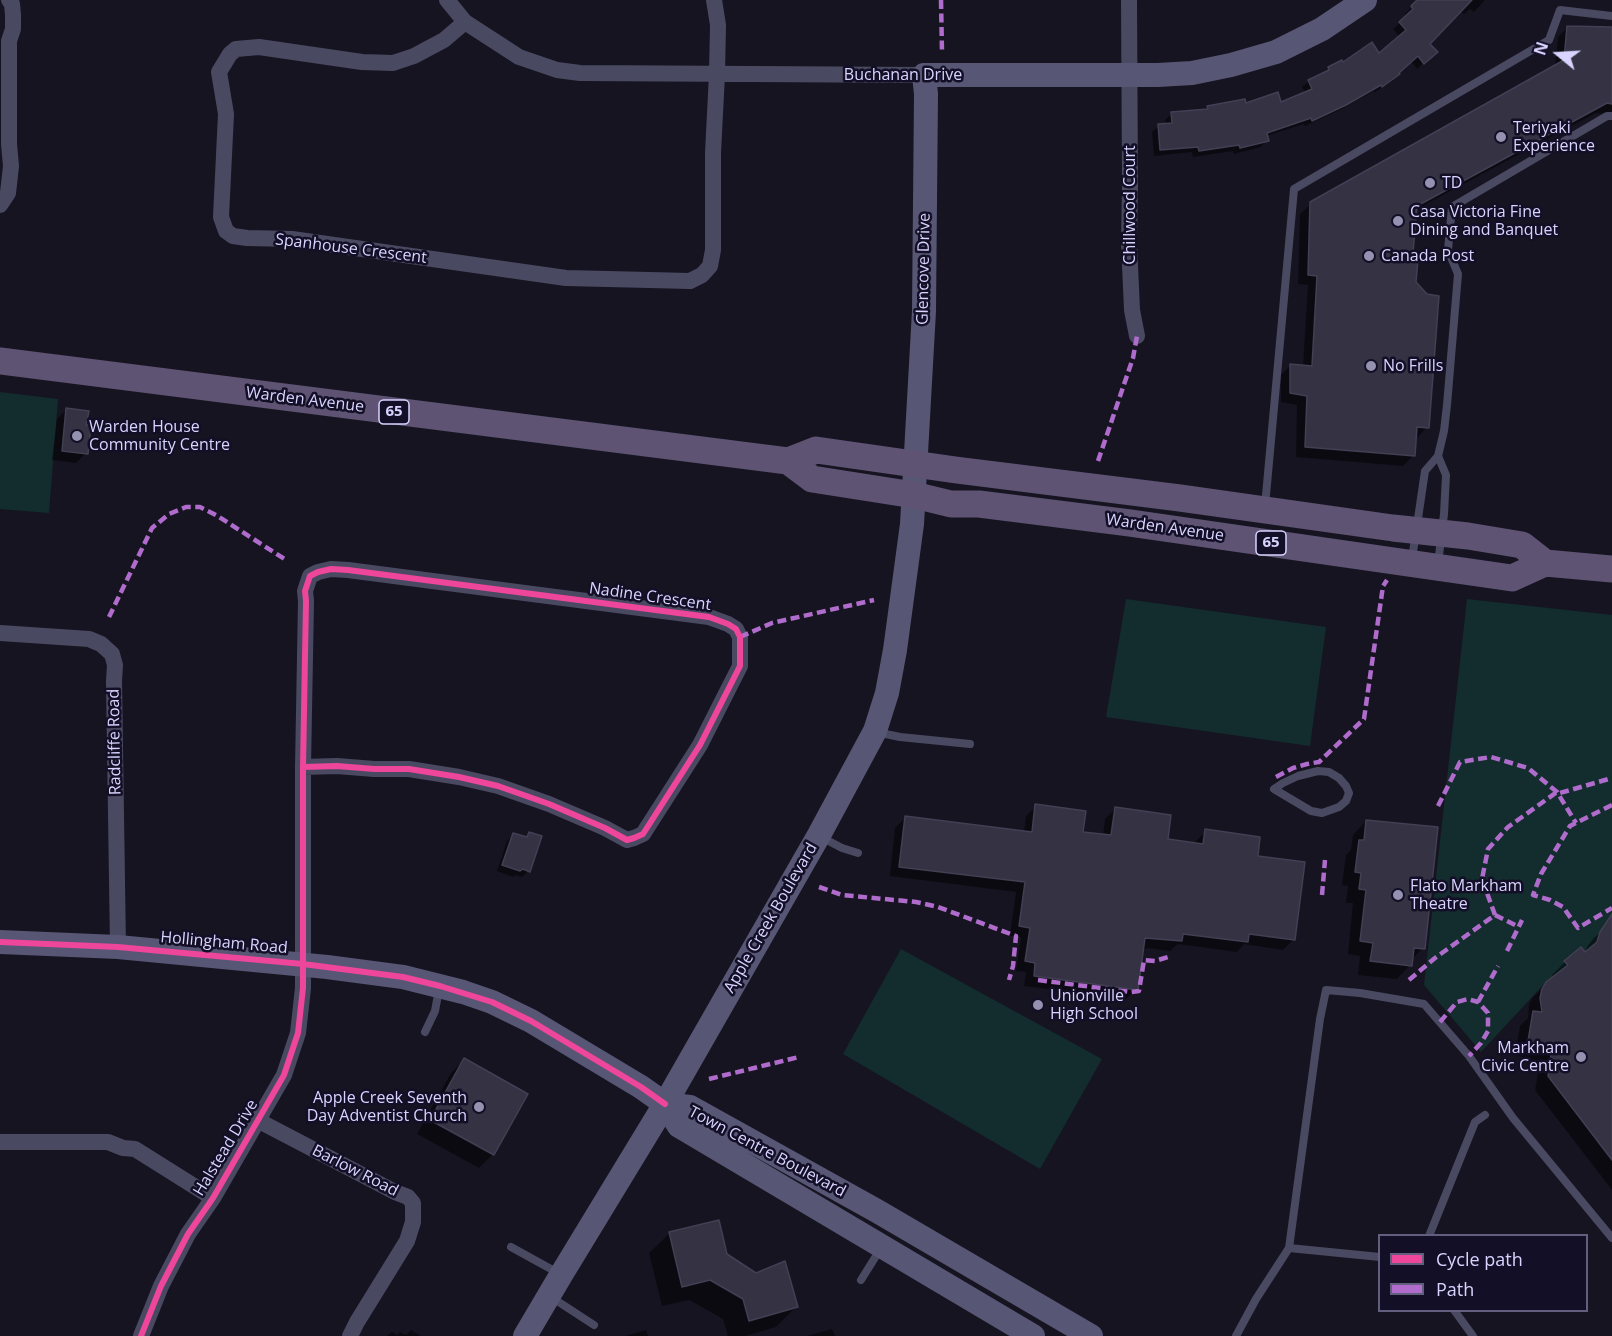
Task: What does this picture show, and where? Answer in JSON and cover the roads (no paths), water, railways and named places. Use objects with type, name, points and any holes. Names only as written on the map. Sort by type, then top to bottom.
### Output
[{"type":"main road","name":"Buchanan Drive","points":[[924,75],[1158,75],[1192,72],[1276,52],[1322,30],[1365,0]]},
{"type":"main road","name":"Glencove Drive","points":[[916,463],[924,311],[926,94],[924,75]]},
{"type":"main road","name":"Warden Avenue","points":[[0,361],[789,461],[816,450],[916,463],[1522,545],[1545,563]]},
{"type":"main road","name":"Warden Avenue","points":[[789,461],[812,479],[914,495],[951,504],[979,504],[1106,520],[1512,578],[1545,563],[1612,569]]},
{"type":"main road","name":"Apple Creek Boulevard","points":[[525,1336],[665,1104],[819,835],[875,731],[895,650],[912,524],[916,463]]},
{"type":"main road","name":"Hollingham Road","points":[[0,942],[118,947],[303,964],[403,977],[440,986],[492,1002],[531,1021],[641,1087],[665,1104]]},
{"type":"main road","name":"Town Centre Boulevard","points":[[665,1104],[679,1126],[1033,1336]]},
{"type":"main road","name":"Town Centre Boulevard","points":[[665,1104],[690,1107],[877,1211],[1091,1336]]},
{"type":"street","points":[[0,205],[8,193],[11,166],[9,41],[14,15],[9,0]]},
{"type":"street","name":"Buchanan Drive","points":[[447,0],[465,22],[519,57],[557,70],[579,73],[924,75]]},
{"type":"street","points":[[714,0],[718,25],[717,74]]},
{"type":"street","name":"Chillwood Court","points":[[1129,0],[1129,243],[1131,310],[1137,336]]},
{"type":"street","name":"Spanhouse Crescent","points":[[465,22],[444,40],[414,56],[393,63],[363,62],[259,47],[236,49],[230,54],[219,72],[226,114],[221,217],[226,231],[233,236],[247,238],[292,239],[566,278],[690,281],[702,275],[710,266],[713,250],[713,153],[717,74]]},
{"type":"street","name":"Nadine Crescent","points":[[303,766],[409,769],[459,777],[519,793],[605,828],[627,840],[634,838],[643,834],[700,745],[740,666],[740,637],[736,629],[709,617],[348,570],[331,569],[310,576],[305,591],[303,766],[303,964]]},
{"type":"street","name":"Radcliffe Road","points":[[0,633],[88,639],[101,644],[112,654],[115,665],[118,947]]},
{"type":"street","name":"Halstead Drive","points":[[141,1336],[156,1297],[188,1234],[213,1198],[284,1075],[298,1033],[303,996],[303,964]]},
{"type":"street","name":"Barlow Road","points":[[258,1121],[408,1197],[413,1203],[413,1222],[407,1241],[350,1336]]},
{"type":"street","points":[[0,1142],[108,1142],[123,1148],[135,1149],[213,1198]]},
{"type":"lane","points":[[1264,510],[1294,189],[1550,40],[1560,10],[1612,16]]},
{"type":"lane","points":[[1424,565],[1429,532],[1425,471],[1438,456],[1444,430],[1458,274],[1448,250],[1452,207],[1607,116],[1612,116]]},
{"type":"lane","points":[[1424,565],[1429,532],[1446,475],[1438,456]]},
{"type":"lane","points":[[875,731],[900,737],[970,744]]},
{"type":"lane","points":[[1318,771],[1329,772],[1339,778],[1349,793],[1346,801],[1340,807],[1322,813],[1311,811],[1274,789],[1298,776],[1318,771]]},
{"type":"lane","points":[[819,835],[842,848],[858,853]]},
{"type":"lane","points":[[425,1032],[435,1011],[440,986]]},
{"type":"lane","points":[[1236,1336],[1256,1299],[1289,1248],[1320,1019],[1326,990],[1360,993],[1424,1004],[1469,1056],[1513,1118],[1612,1238]]},
{"type":"lane","points":[[1430,1234],[1475,1122],[1485,1114]]},
{"type":"lane","points":[[861,1281],[882,1246]]},
{"type":"lane","points":[[512,1247],[561,1275]]},
{"type":"lane","points":[[1289,1248],[1378,1257]]},
{"type":"lane","points":[[548,1295],[594,1325]]},
{"type":"lane","points":[[1455,1312],[1473,1336]]},
{"type":"place","name":"Teriyaki Experience","points":[[1501,137]]},
{"type":"place","name":"TD","points":[[1430,183]]},
{"type":"place","name":"Casa Victoria Fine Dining and Banquet","points":[[1398,221]]},
{"type":"place","name":"Canada Post","points":[[1369,256]]},
{"type":"place","name":"No Frills","points":[[1371,366]]},
{"type":"place","name":"Warden House Community Centre","points":[[77,436]]},
{"type":"place","name":"Flato Markham Theatre","points":[[1398,895]]},
{"type":"place","name":"Unionville High School","points":[[1038,1005]]},
{"type":"place","name":"Markham Civic Centre","points":[[1581,1057]]},
{"type":"place","name":"Apple Creek Seventh Day Adventist Church","points":[[479,1107]]}]
